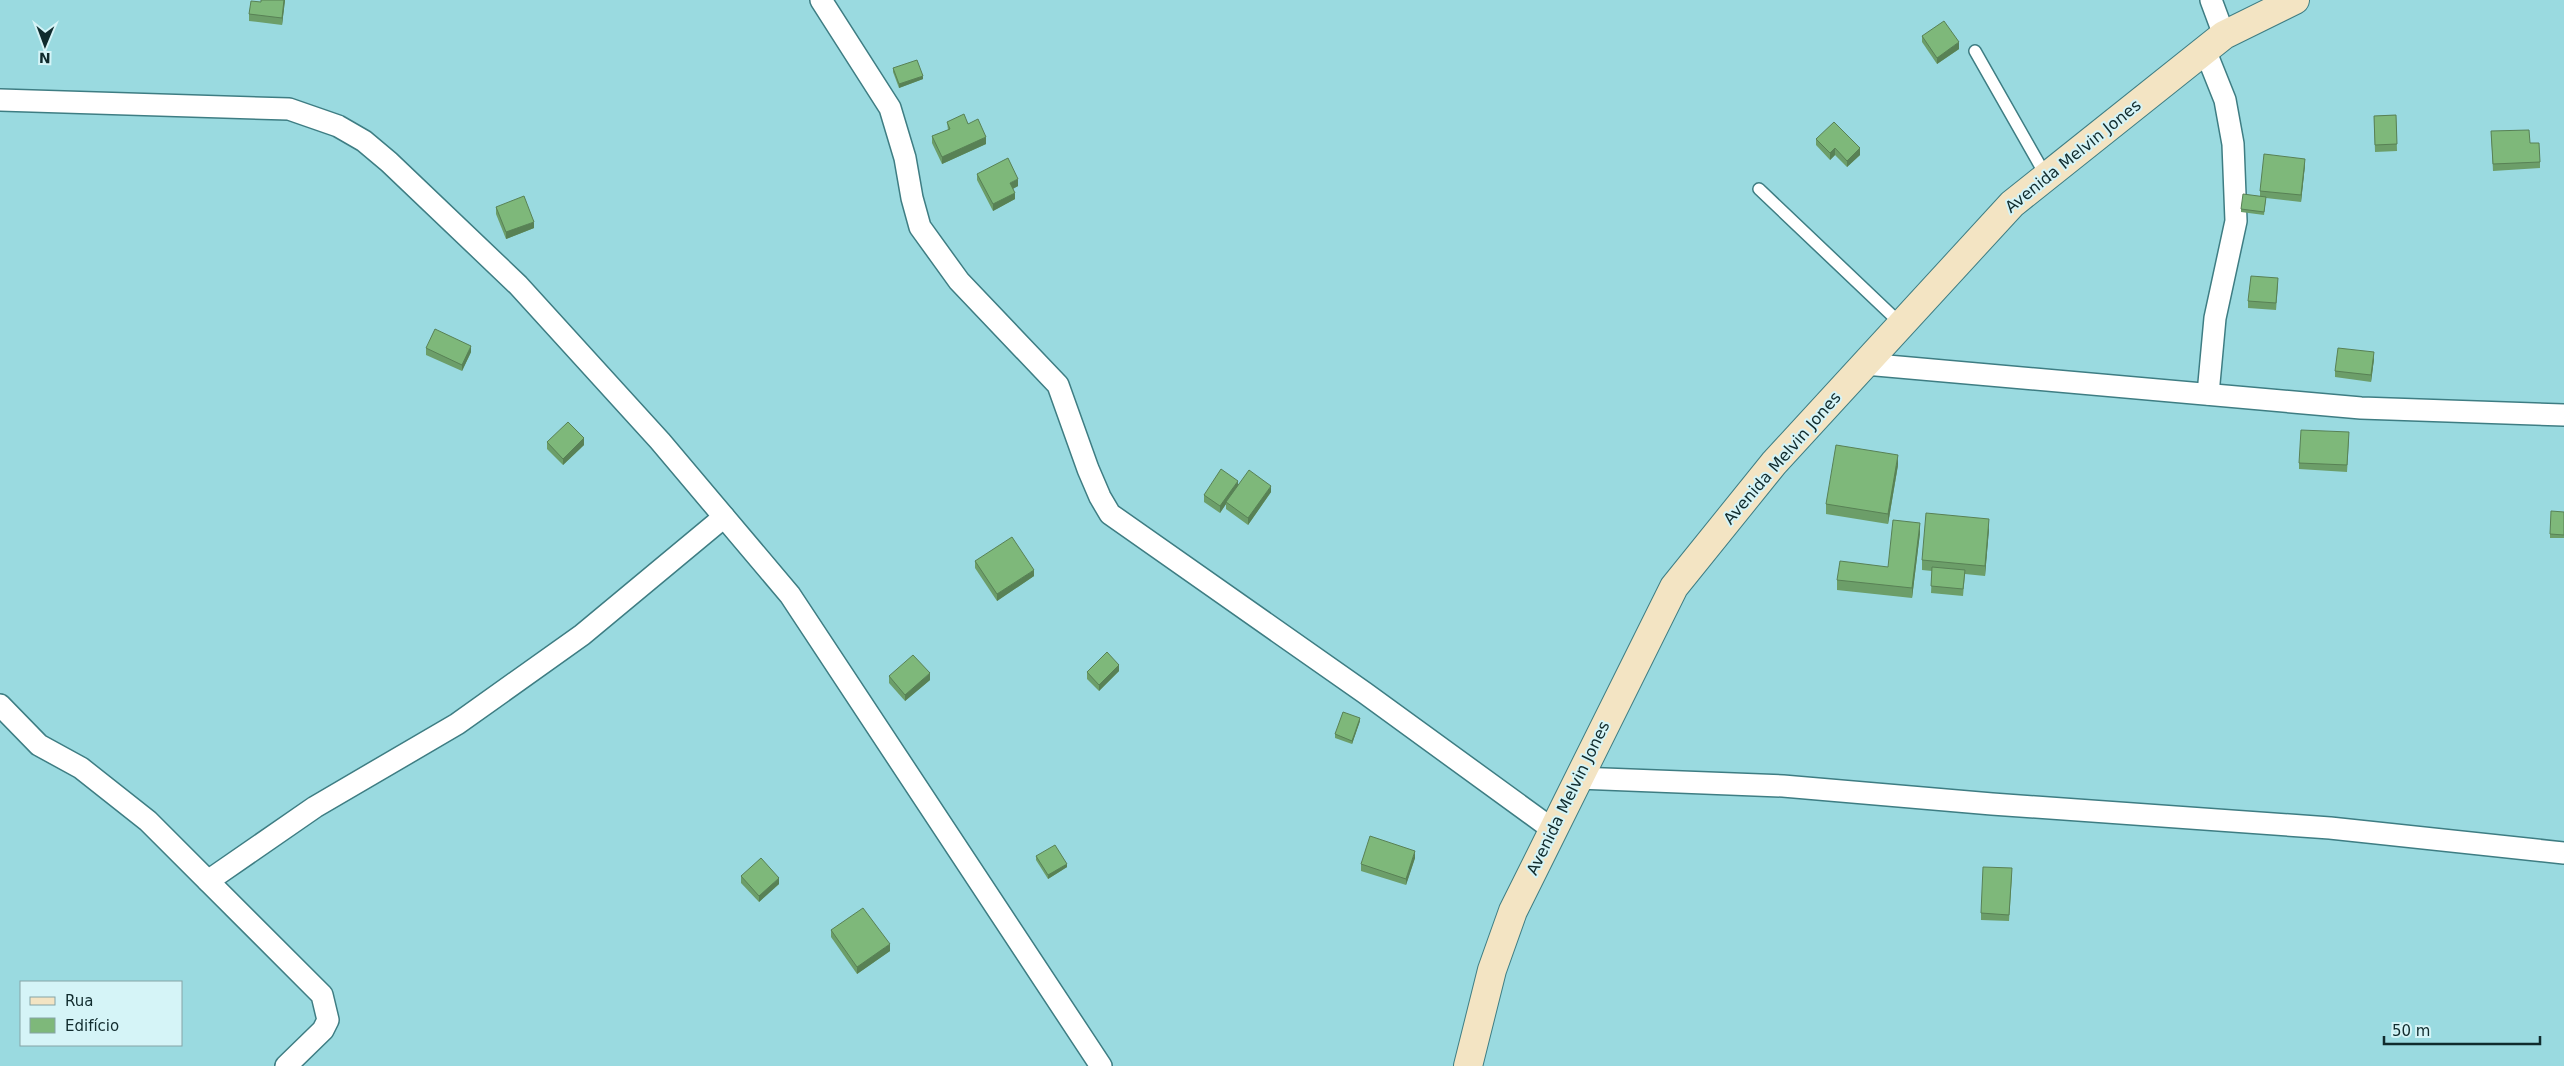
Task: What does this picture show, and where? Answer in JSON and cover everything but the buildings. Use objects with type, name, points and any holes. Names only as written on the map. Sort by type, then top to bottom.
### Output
[{"type":"street","points":[[821,0],[890,108],[905,158],[912,198],[920,226],[959,281],[1058,385],[1088,469],[1100,497],[1110,514],[1365,693],[1552,829]]},
{"type":"street","points":[[2208,394],[2215,318],[2236,221],[2233,144],[2215,42],[2211,0]]},
{"type":"street","name":"Avenida Melvin Jones","points":[[1468,1066],[1492,970],[1512,911],[1674,587],[1774,462],[2012,204],[2215,42],[2294,0]]},
{"type":"street","points":[[0,100],[289,109],[347,131],[364,141],[389,162],[518,285],[660,441],[790,595],[1101,1066]]},
{"type":"street","points":[[1864,364],[2361,408],[2564,415]]},
{"type":"street","points":[[208,881],[315,806],[464,719],[582,635],[724,517]]},
{"type":"street","points":[[0,705],[39,744],[81,768],[148,822],[322,995],[327,1009],[328,1020],[326,1025],[286,1066]]},
{"type":"street","points":[[1578,778],[1783,786],[1982,804],[2330,828],[2564,853]]},
{"type":"lane","points":[[1975,51],[2046,176]]},
{"type":"lane","points":[[1759,188],[1901,324]]}]
